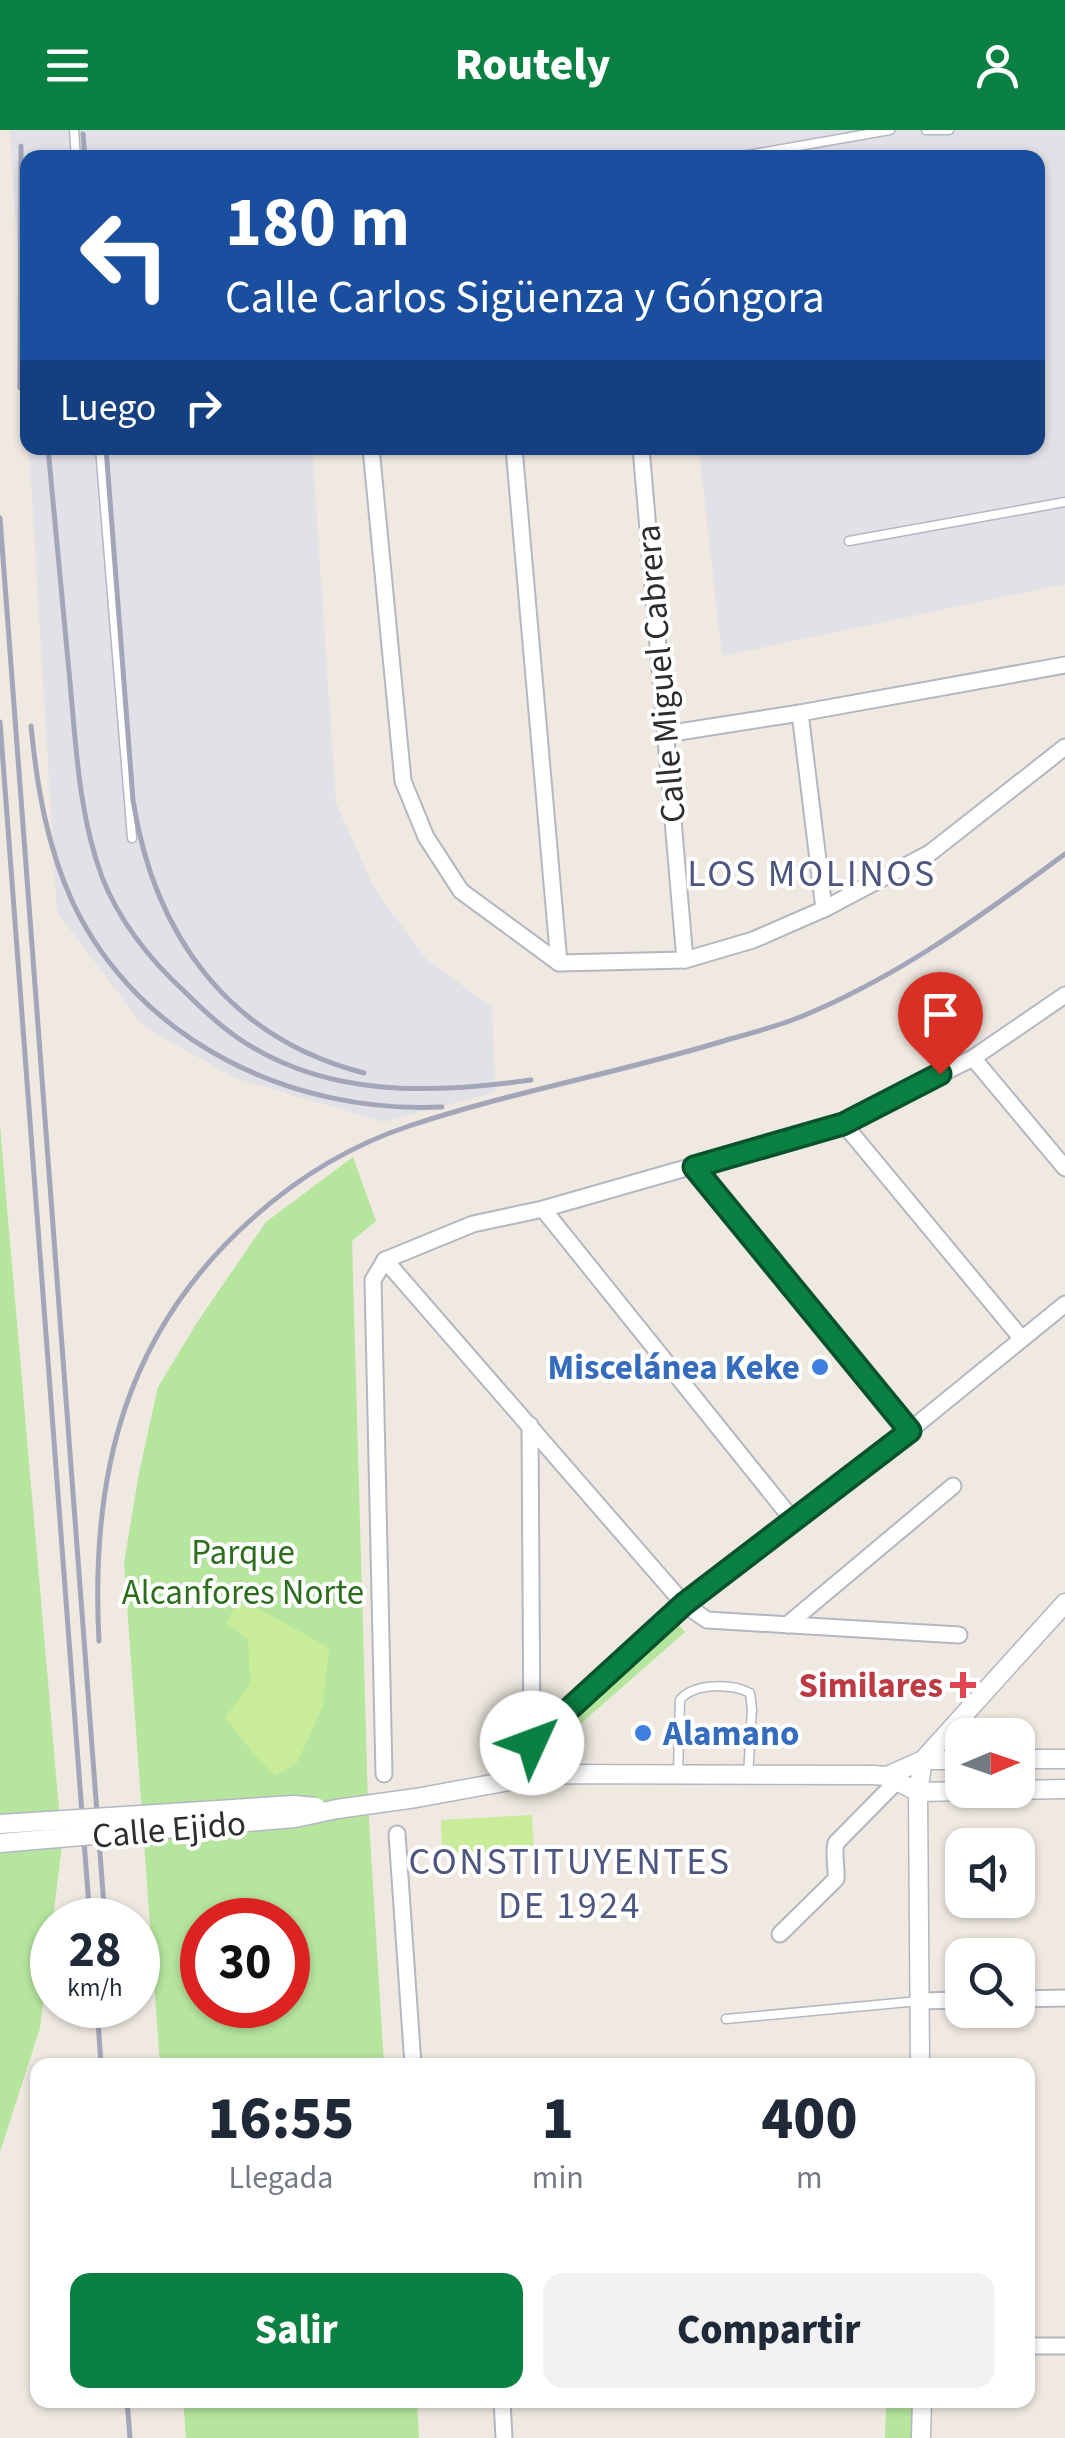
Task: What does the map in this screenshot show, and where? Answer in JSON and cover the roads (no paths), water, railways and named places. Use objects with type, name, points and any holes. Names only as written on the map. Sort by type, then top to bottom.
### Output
[{"type":"street","points":[[373,455],[404,781],[426,837],[462,891],[559,964],[685,960],[753,940],[824,909],[930,853],[1065,747]]},
{"type":"street","points":[[515,455],[559,964]]},
{"type":"street","name":"Calle Miguel Cabrera","points":[[641,455],[685,960]]},
{"type":"street","points":[[666,734],[1065,665]]},
{"type":"street","points":[[800,713],[824,909]]},
{"type":"street","points":[[384,1774],[373,1280],[385,1260],[473,1224],[843,1124],[973,1058],[1065,996]]},
{"type":"street","points":[[973,1058],[1065,1168]]},
{"type":"street","points":[[843,1124],[1022,1339]]},
{"type":"street","points":[[694,1167],[910,1431]]},
{"type":"street","points":[[543,1208],[792,1519]]},
{"type":"street","points":[[385,1260],[684,1604],[707,1620],[959,1635]]},
{"type":"street","points":[[532,1743],[684,1604],[910,1431],[1065,1304]]},
{"type":"street","points":[[530,1425],[532,1743],[538,1775]]},
{"type":"street","points":[[787,1625],[953,1486]]},
{"type":"street","points":[[920,2058],[918,1792],[923,1760],[1065,1603]]},
{"type":"street","points":[[1035,1759],[1065,1759]]},
{"type":"street","name":"Calle Ejido","points":[[892,1778],[923,1760],[945,1760]]},
{"type":"street","name":"Calle Ejido","points":[[0,1843],[295,1818],[538,1775],[892,1778],[918,1792]]},
{"type":"street","points":[[780,1934],[836,1880],[836,1843],[892,1778]]},
{"type":"street","points":[[918,1792],[1065,1789]]},
{"type":"street","name":"Calle Ejido","points":[[0,1824],[294,1805],[337,1809]]},
{"type":"street","points":[[397,1834],[413,2058]]},
{"type":"street","points":[[1035,1999],[1065,1998]]},
{"type":"street","points":[[919,2000],[945,2000]]},
{"type":"street","points":[[1035,2346],[1065,2346]]},
{"type":"street","points":[[502,2408],[504,2438]]},
{"type":"street","points":[[921,2438],[922,2408]]},
{"type":"lane","points":[[776,150],[890,130]]},
{"type":"lane","points":[[926,130],[950,130]]},
{"type":"lane","points":[[101,455],[132,838]]},
{"type":"lane","points":[[850,541],[1065,502]]},
{"type":"lane","points":[[678,1774],[680,1700],[687,1690],[739,1688],[750,1694],[752,1708],[748,1776]]},
{"type":"lane","points":[[726,2019],[919,2000]]},
{"type":"railway","points":[[83,134],[84,150]]},
{"type":"railway","points":[[21,146],[21,150]]},
{"type":"railway","points":[[49,455],[83,805],[102,877],[137,940],[224,1028],[271,1058],[306,1072],[380,1087],[417,1089],[531,1080]]},
{"type":"railway","points":[[107,455],[133,800],[143,849],[159,895],[179,936],[205,974],[237,1007],[273,1035],[316,1057],[364,1073]]},
{"type":"railway","points":[[0,518],[103,1898]]},
{"type":"railway","points":[[0,722],[88,1898]]},
{"type":"railway","points":[[31,726],[44,816],[64,882],[102,952],[137,994],[179,1030],[226,1060],[277,1082],[330,1098],[386,1106],[442,1107]]},
{"type":"railway","points":[[99,1641],[101,1520],[110,1464],[125,1409],[146,1357],[174,1308],[210,1261],[271,1202],[347,1153],[409,1126],[755,1032],[832,1003],[935,946],[1065,854]]},
{"type":"railway","points":[[99,2028],[101,2058]]},
{"type":"railway","points":[[128,2408],[130,2438]]},
{"type":"place","name":"Miscelánea Keke","points":[[820,1367]]},
{"type":"place","name":"Similares","points":[[963,1685]]},
{"type":"place","name":"Alamano","points":[[643,1733]]},
{"type":"district","name":"LOS MOLINOS","points":[[812,873]]},
{"type":"district","name":"CONSTITUYENTES DE 1924","points":[[570,1883]]},
{"type":"park label","name":"Parque Alcanfores Norte","points":[[243,1572]]}]
